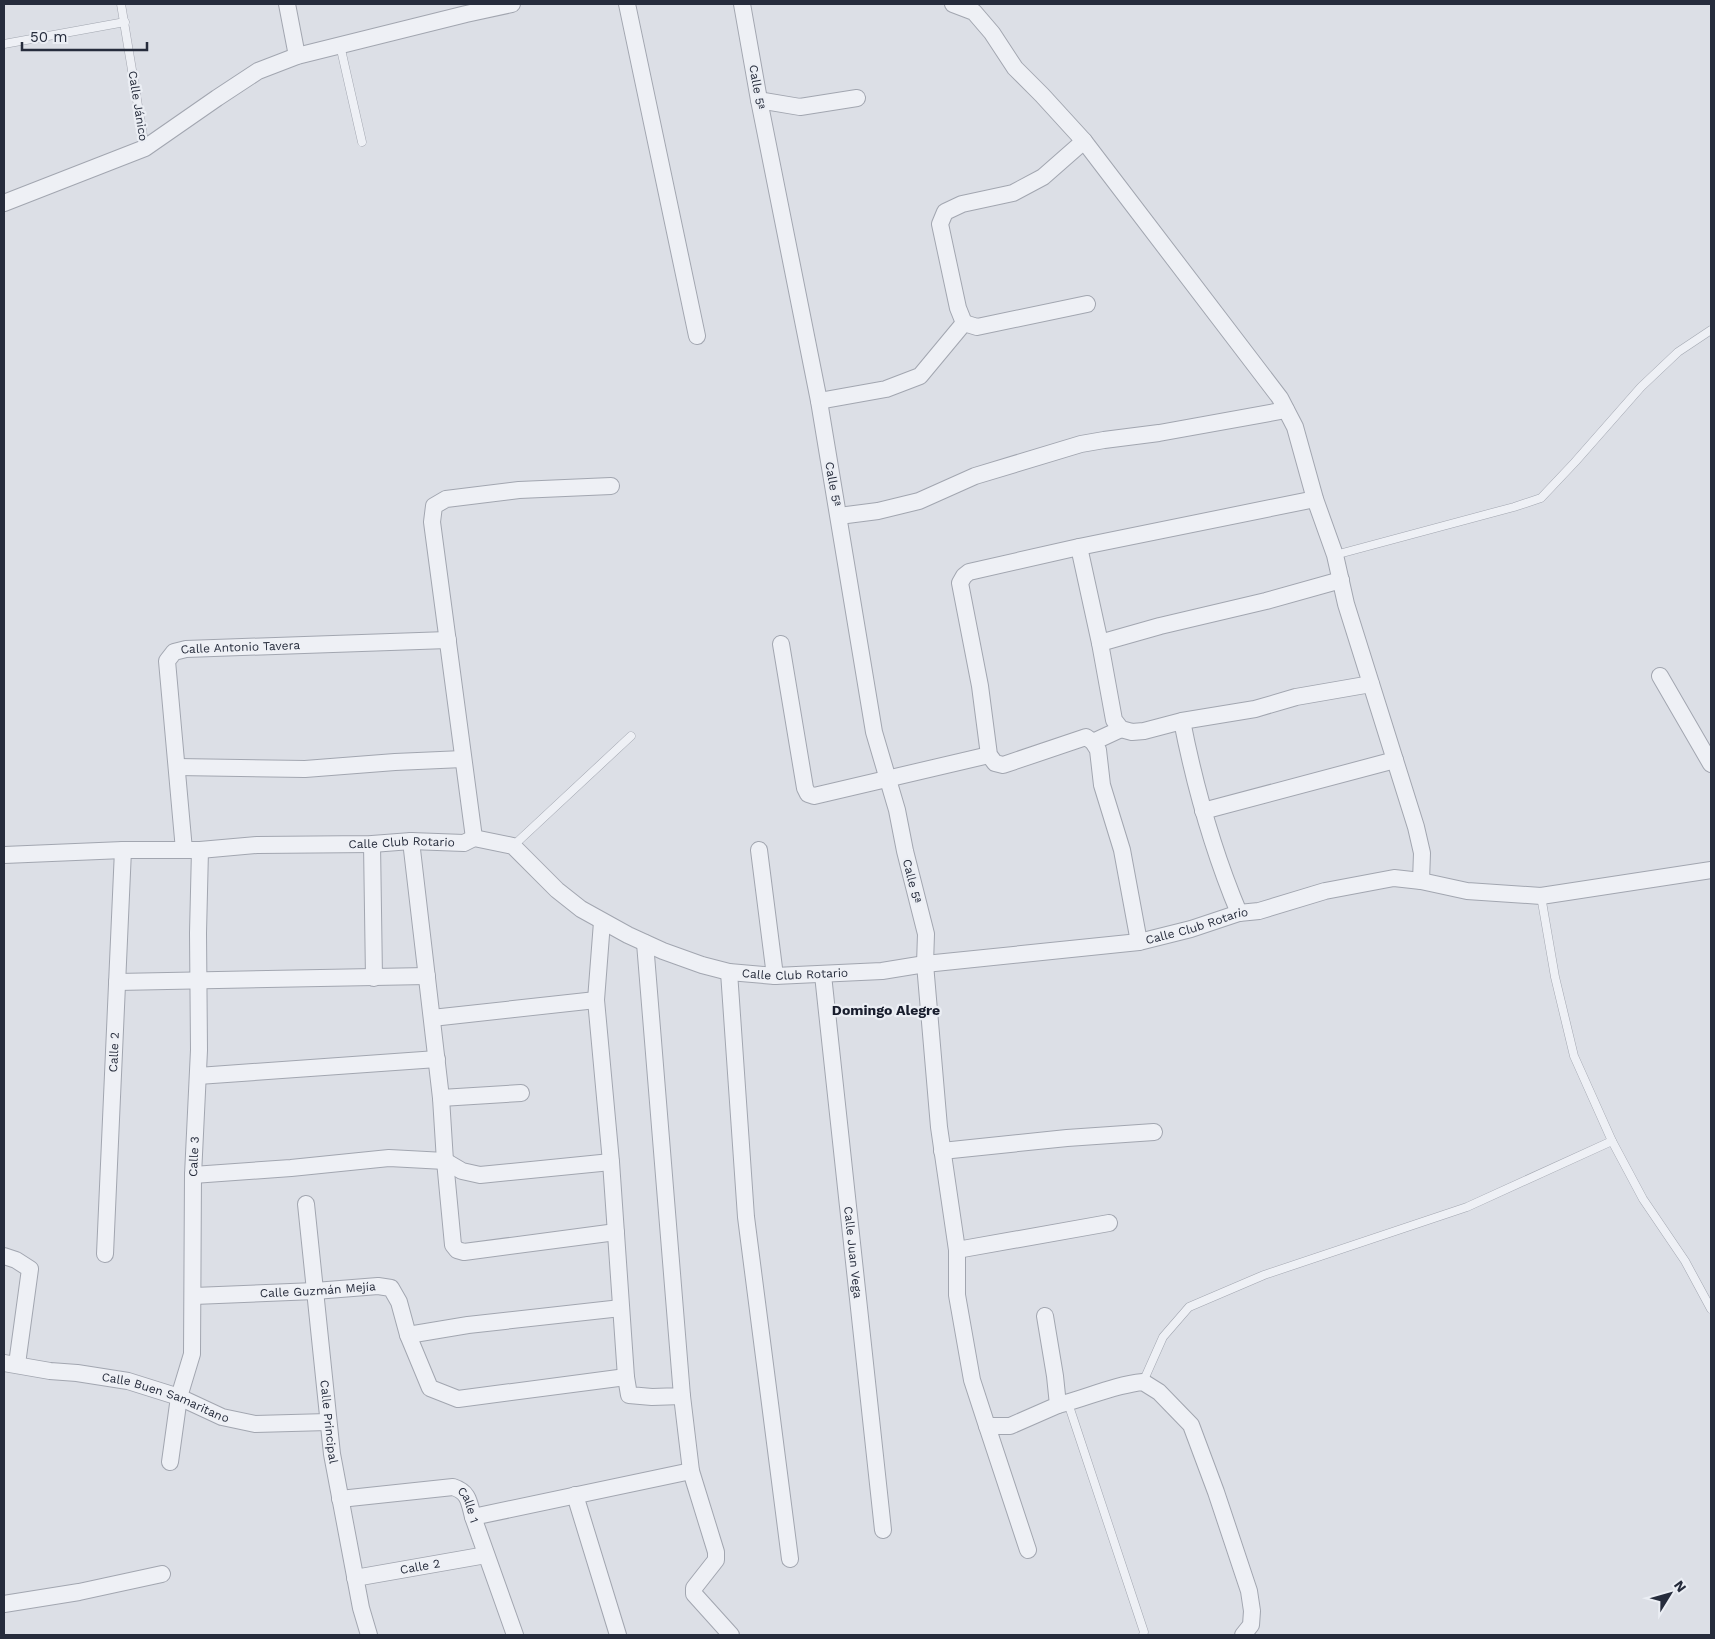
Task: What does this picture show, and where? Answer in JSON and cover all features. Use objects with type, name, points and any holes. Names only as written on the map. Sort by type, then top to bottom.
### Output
[{"type":"street","points":[[286,4],[297,56]]},
{"type":"street","points":[[4,203],[145,148],[258,71],[297,56],[464,9],[512,4]]},
{"type":"street","points":[[626,4],[697,336]]},
{"type":"street","name":"Calle 5ª","points":[[742,4],[839,516],[874,732],[897,810],[905,851],[926,934],[925,964],[942,1151],[957,1250],[957,1295],[972,1380],[1028,1550]]},
{"type":"street","points":[[953,4],[974,12],[992,33],[1015,68],[1084,141],[1280,398],[1295,427],[1315,499],[1335,555],[1346,604],[1420,845],[1422,853],[1421,881]]},
{"type":"street","points":[[759,100],[800,107],[857,98]]},
{"type":"street","points":[[964,323],[958,308],[940,224],[945,212],[962,204],[1013,193],[1043,177],[1084,141]]},
{"type":"street","points":[[964,323],[977,327],[1087,304]]},
{"type":"street","points":[[818,401],[886,389],[920,376],[964,323]]},
{"type":"street","points":[[839,516],[878,511],[919,501],[975,476],[1081,444],[1159,433],[1286,410]]},
{"type":"street","points":[[474,838],[432,522],[434,506],[446,499],[519,490],[611,486]]},
{"type":"street","points":[[1139,942],[1122,850],[1102,785],[1098,750],[1093,742],[1086,737],[1003,765],[995,763],[989,755],[980,686],[960,583],[969,572],[1079,547],[1315,499]]},
{"type":"street","points":[[1079,547],[1114,720],[1122,730]]},
{"type":"street","points":[[1100,644],[1160,626],[1266,601],[1341,580]]},
{"type":"street","name":"Calle Antonio Tavera","points":[[192,850],[177,767],[168,660],[174,652],[186,649],[448,640]]},
{"type":"street","points":[[781,644],[805,788],[808,794],[814,796],[888,777],[989,755]]},
{"type":"street","points":[[1660,676],[1711,764]]},
{"type":"street","points":[[1093,742],[1122,730],[1132,732],[1144,731],[1182,721],[1255,709],[1296,698],[1371,684]]},
{"type":"street","points":[[1182,721],[1192,772],[1203,811],[1223,876],[1239,914]]},
{"type":"street","points":[[177,767],[305,769],[463,759]]},
{"type":"street","points":[[1203,811],[1395,760]]},
{"type":"street","name":"Calle Club Rotario","points":[[4,858],[123,850],[192,850],[257,845],[372,844],[411,841],[464,843],[474,838],[513,846],[557,890],[581,909],[602,922],[645,943],[702,965],[729,972],[775,976],[882,971],[925,964],[1139,942],[1191,929],[1239,914],[1259,911],[1325,891],[1385,879],[1421,881],[1467,891],[1541,896],[1711,870]]},
{"type":"street","points":[[411,841],[437,1059],[444,1160],[453,1244],[457,1250],[464,1252],[616,1232]]},
{"type":"street","points":[[372,844],[374,978]]},
{"type":"street","name":"Calle 2","points":[[105,1254],[123,850]]},
{"type":"street","name":"Calle 3","points":[[170,1462],[179,1397],[192,1354],[194,1296],[193,1175],[198,1076],[198,982],[192,850]]},
{"type":"street","points":[[759,850],[775,976]]},
{"type":"street","points":[[602,922],[596,1000],[629,1395],[652,1397],[682,1396]]},
{"type":"street","points":[[645,943],[682,1396],[691,1471],[716,1552],[716,1560],[694,1588],[694,1594],[731,1635]]},
{"type":"street","points":[[729,972],[746,1217],[790,1559]]},
{"type":"street","name":"Calle Juan Vega","points":[[823,975],[883,1530]]},
{"type":"street","points":[[117,982],[198,982],[427,976]]},
{"type":"street","points":[[432,1018],[596,1000]]},
{"type":"street","points":[[198,1076],[437,1059]]},
{"type":"street","points":[[441,1098],[521,1093]]},
{"type":"street","points":[[942,1151],[1067,1138],[1154,1132]]},
{"type":"street","points":[[193,1175],[389,1158],[444,1160],[462,1171],[480,1175],[611,1162]]},
{"type":"street","name":"Calle Principal","points":[[306,1204],[328,1422],[355,1578],[369,1635]]},
{"type":"street","points":[[957,1250],[1109,1223]]},
{"type":"street","points":[[4,1256],[16,1260],[30,1269],[10,1363]]},
{"type":"street","name":"Calle Guzmán Mejía","points":[[194,1296],[315,1292],[378,1286],[391,1288],[399,1302],[408,1336]]},
{"type":"street","points":[[621,1308],[468,1325],[408,1336],[430,1388],[458,1399],[626,1377]]},
{"type":"street","points":[[1045,1316],[1055,1376],[1063,1404]]},
{"type":"street","name":"Calle Buen Samaritano","points":[[10,1363],[50,1371],[128,1381],[179,1397],[222,1417],[255,1424],[328,1422]]},
{"type":"street","points":[[987,1426],[1010,1426],[1063,1404],[1126,1383],[1143,1382],[1159,1392],[1191,1425],[1216,1492],[1249,1590],[1252,1611],[1251,1625],[1242,1635]]},
{"type":"street","points":[[473,1517],[691,1471]]},
{"type":"street","name":"Calle 1","points":[[340,1499],[453,1487],[463,1490],[468,1499],[515,1635]]},
{"type":"street","points":[[576,1495],[618,1635]]},
{"type":"street","name":"Calle 2","points":[[355,1578],[486,1555]]},
{"type":"street","points":[[4,1604],[80,1592],[162,1574]]},
{"type":"lane","name":"Calle Jánico","points":[[121,4],[145,148]]},
{"type":"lane","points":[[4,44],[125,22]]},
{"type":"lane","points":[[340,45],[362,142]]},
{"type":"lane","points":[[1335,555],[1541,498],[1641,387],[1678,352],[1711,330]]},
{"type":"lane","points":[[513,846],[631,736]]},
{"type":"lane","points":[[1541,896],[1555,977],[1574,1056],[1612,1141],[1711,1309]]},
{"type":"lane","points":[[1143,1382],[1163,1337],[1189,1307],[1264,1275],[1467,1207],[1612,1141]]},
{"type":"lane","points":[[1063,1404],[1144,1632],[1143,1635]]},
{"type":"district","name":"Domingo Alegre","points":[[886,1010]]}]
